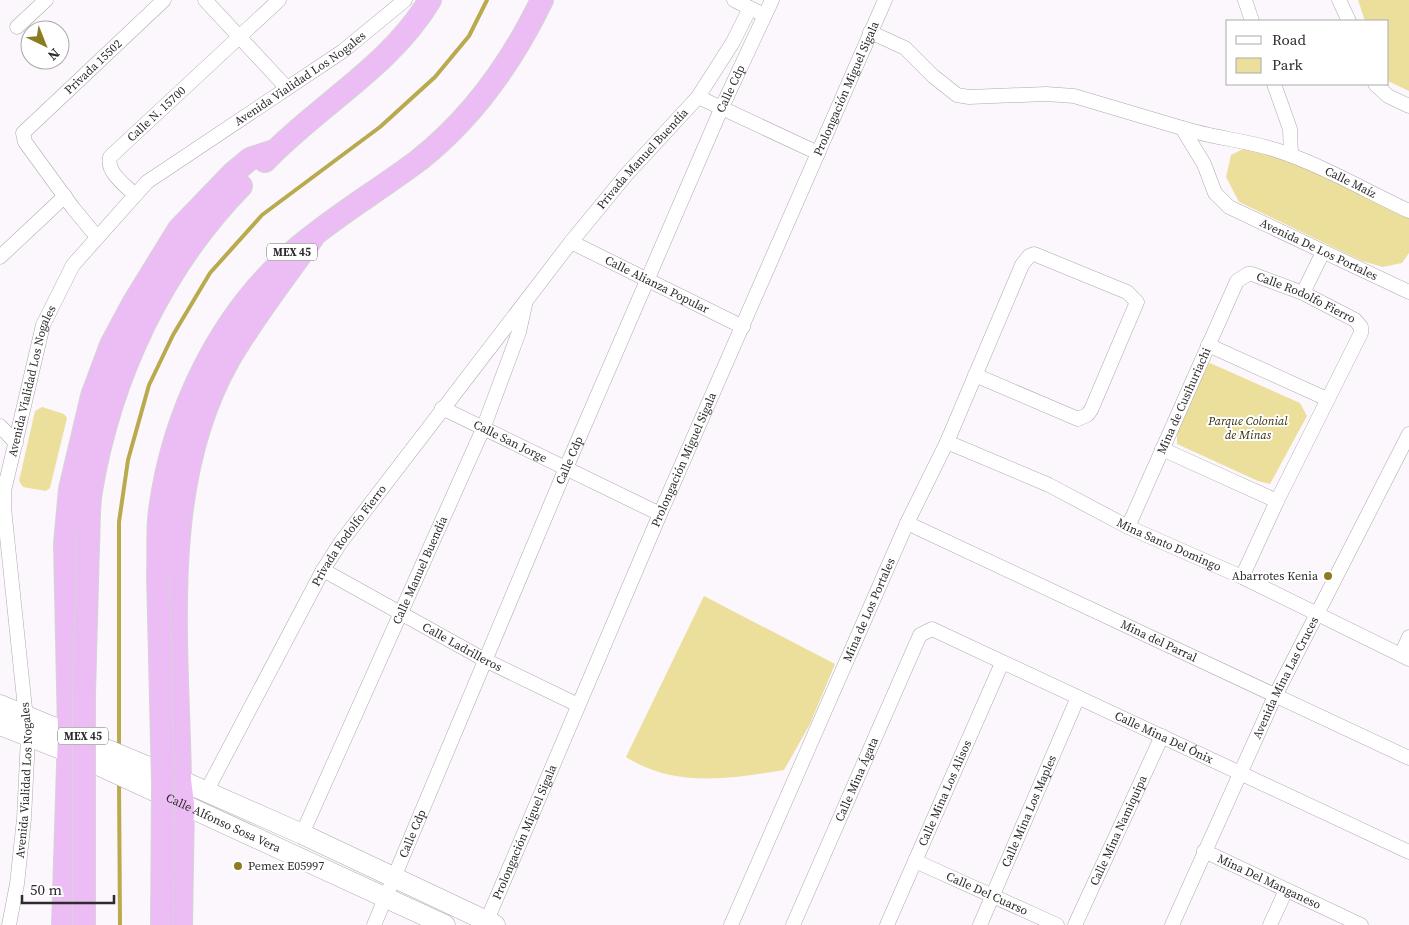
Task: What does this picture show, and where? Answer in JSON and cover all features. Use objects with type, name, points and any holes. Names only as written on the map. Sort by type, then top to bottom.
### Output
[{"type":"highway","name":"MEX 45","points":[[84,925],[84,694],[91,492],[107,426],[123,374],[146,320],[180,260],[221,206],[274,151],[361,79],[397,43],[430,0]]},
{"type":"highway","name":"MEX 45","points":[[162,925],[163,783],[158,574],[160,512],[170,454],[187,406],[206,364],[250,296],[292,252],[420,159],[448,134],[486,92],[507,63],[542,0]]},
{"type":"highway","points":[[63,925],[72,744],[65,544],[70,489],[92,396],[112,345],[134,302],[179,229],[204,200],[238,168],[250,159],[274,151]]},
{"type":"highway","points":[[181,925],[183,804],[180,780],[176,576],[181,508],[196,436],[228,361],[316,233]]},
{"type":"main road","name":"Calle Alfonso Sosa Vera","points":[[0,706],[27,717],[72,744],[183,804],[445,925]]},
{"type":"main road","name":"Calle Alfonso Sosa Vera","points":[[0,725],[28,737],[72,744],[180,780],[395,876],[489,924]]},
{"type":"main road","points":[[272,844],[280,825]]},
{"type":"street","points":[[17,27],[46,0]]},
{"type":"street","name":"Privada 15502","points":[[65,196],[25,142],[23,133],[164,0]]},
{"type":"street","points":[[205,0],[287,88]]},
{"type":"street","points":[[239,37],[279,0]]},
{"type":"street","name":"Avenida Vialidad Los Nogales","points":[[9,925],[17,884],[24,819],[28,737],[27,717],[6,592],[2,508],[4,491],[43,325],[73,265],[147,182],[343,51],[405,0]]},
{"type":"street","points":[[734,0],[765,15]]},
{"type":"street","name":"Calle Cdp","points":[[374,925],[566,468],[722,107],[772,0]]},
{"type":"street","name":"Prolongación Miguel Sigala","points":[[489,924],[578,705],[884,0]]},
{"type":"street","points":[[1245,0],[1252,20]]},
{"type":"street","points":[[1339,0],[1349,20]]},
{"type":"street","name":"Privada Manuel Buendía","points":[[525,302],[626,175],[698,97],[734,42],[750,8]]},
{"type":"street","name":"Calle Maíz","points":[[870,32],[905,48],[933,76],[957,95],[969,97],[1046,94],[1074,96],[1212,138],[1263,146],[1291,155],[1409,212]]},
{"type":"street","name":"Calle N. 15700","points":[[135,195],[111,170],[108,163],[110,157],[239,37]]},
{"type":"street","points":[[1274,85],[1290,129],[1291,155]]},
{"type":"street","points":[[1376,85],[1388,96],[1409,106]]},
{"type":"street","points":[[698,97],[818,153]]},
{"type":"street","name":"Avenida De Los Portales","points":[[1182,128],[1204,164],[1215,194],[1229,207],[1409,292]]},
{"type":"street","points":[[0,256],[65,196],[98,236]]},
{"type":"street","name":"Calle Alianza Popular","points":[[571,242],[743,326]]},
{"type":"street","points":[[1303,293],[1323,252]]},
{"type":"street","name":"Mina de Los Portales","points":[[731,925],[908,522],[947,442],[1022,265],[1029,256],[1034,254],[1127,292],[1136,302],[1091,410],[1083,417],[1078,419],[976,375]]},
{"type":"street","name":"Calle Rodolfo Fierro","points":[[1243,276],[1252,274],[1303,293],[1355,320],[1361,327],[1361,333],[1327,399]]},
{"type":"street","name":"Mina de Cusihuriachi","points":[[1128,527],[1237,281],[1243,276]]},
{"type":"street","name":"Privada Rodolfo Fierro","points":[[206,792],[322,570],[340,542],[525,302]]},
{"type":"street","name":"Calle Manuel Buendía","points":[[302,834],[483,429],[519,332],[525,302]]},
{"type":"street","points":[[1208,345],[1327,399],[1277,500],[1242,577]]},
{"type":"street","name":"Calle San Jorge","points":[[442,408],[660,514]]},
{"type":"street","points":[[0,426],[16,443]]},
{"type":"street","name":"Avenida Mina Las Cruces","points":[[1172,925],[1275,696],[1318,616],[1409,434]]},
{"type":"street","name":"Mina Santo Domingo","points":[[947,442],[1049,485],[1128,527],[1242,577],[1318,616],[1405,657]]},
{"type":"street","points":[[1162,449],[1277,500]]},
{"type":"street","name":"Mina del Parral","points":[[908,522],[1409,758]]},
{"type":"street","name":"Calle Ladrilleros","points":[[322,570],[486,660],[578,705]]},
{"type":"street","name":"Calle Mina Del Ónix","points":[[920,635],[929,630],[937,630],[1002,663],[1409,852]]},
{"type":"street","name":"Calle Mina Ágata","points":[[793,925],[920,635]]},
{"type":"street","points":[[1405,657],[1409,637]]},
{"type":"street","name":"Calle Mina Los Alisos","points":[[887,925],[1002,663]]},
{"type":"street","name":"Calle Mina Los Maples","points":[[980,925],[1078,697]]},
{"type":"street","name":"Calle Mina Namiquipa","points":[[1075,925],[1162,736]]},
{"type":"street","name":"Mina Del Manganeso","points":[[1204,852],[1361,925]]},
{"type":"street","name":"Calle Del Cuarso","points":[[915,861],[1058,925]]},
{"type":"street","points":[[1270,925],[1286,890]]},
{"type":"green space","points":[[1358,0],[1409,0],[1409,91],[1389,81],[1389,20],[1365,20]]},
{"type":"green space","points":[[1247,147],[1275,151],[1409,217],[1409,253],[1402,263],[1383,267],[1362,261],[1239,202],[1226,177],[1231,155]]},
{"type":"green space","name":"Parque Colonial de Minas","points":[[1210,363],[1300,403],[1307,416],[1270,484],[1258,481],[1177,444],[1177,433],[1205,368]]},
{"type":"green space","points":[[42,407],[64,414],[67,418],[50,488],[46,491],[23,487],[19,481],[35,411]]},
{"type":"green space","points":[[704,596],[835,664],[810,724],[784,770],[744,776],[703,779],[663,773],[644,767],[626,757]]},
{"type":"waterway","points":[[119,748],[119,522],[128,460],[149,385],[173,335],[210,273],[262,215],[380,127],[435,77],[469,36],[487,0]]},
{"type":"waterway","points":[[119,783],[120,925]]},
{"type":"place","name":"Abarrotes Kenia","points":[[1328,576]]},
{"type":"place","name":"Pemex E05997","points":[[238,866]]}]
